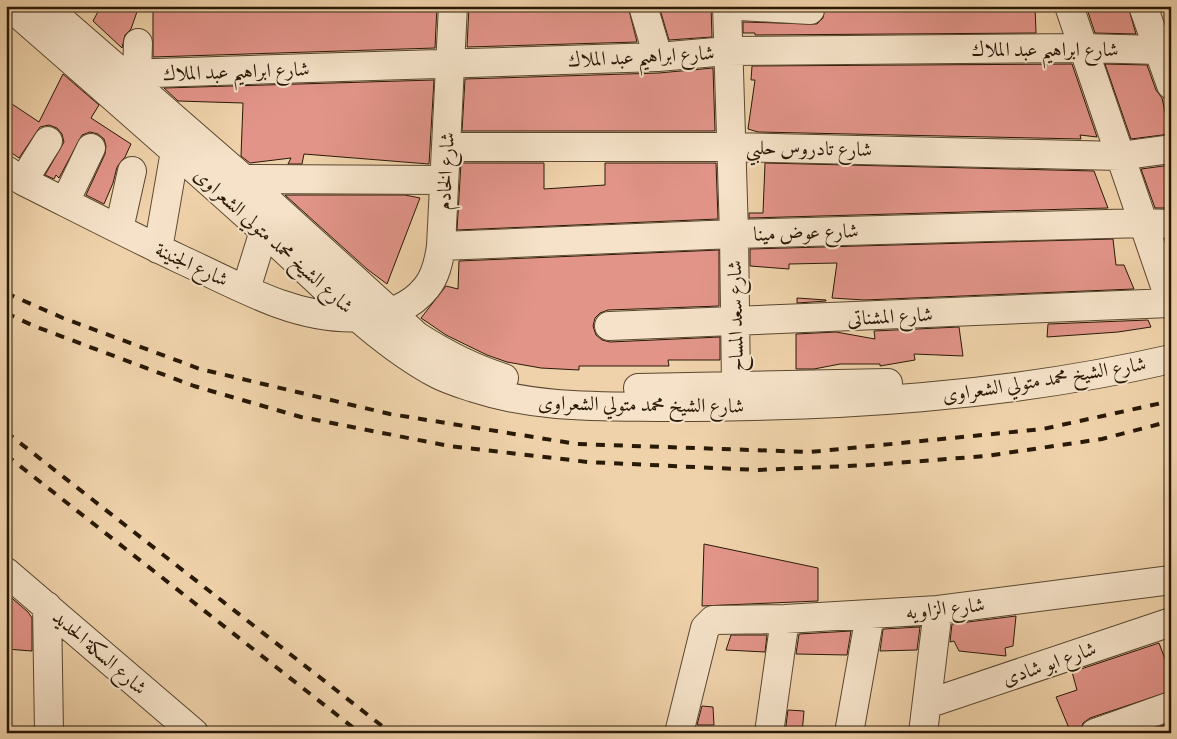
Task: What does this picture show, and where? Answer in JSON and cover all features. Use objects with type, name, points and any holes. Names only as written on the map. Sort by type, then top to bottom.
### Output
[{"type":"street","name":"شارع الشيخ محمد متولي الشعراوى","points":[[9,6],[175,151],[359,317],[409,357],[440,376],[503,397],[536,404],[570,406],[738,407],[885,401],[1010,388],[1125,369],[1171,359]]},
{"type":"street","name":"شارع الشيخ محمد متولي الشعراوى","points":[[45,6],[130,74],[418,336],[446,354],[476,369],[542,387],[575,389],[887,383],[1124,352],[1171,340]]},
{"type":"street","name":"شارع الخادم","points":[[391,313],[411,303],[427,287],[438,268],[441,246],[453,6]]},
{"type":"street","points":[[643,6],[658,57]]},
{"type":"street","name":"شارع سعد المساح","points":[[727,6],[727,51],[732,147],[734,234],[733,323],[736,386]]},
{"type":"street","points":[[740,6],[810,10]]},
{"type":"street","points":[[1069,6],[1170,304]]},
{"type":"street","points":[[1143,6],[1171,85]]},
{"type":"street","points":[[130,74],[138,43]]},
{"type":"street","name":"شارع ابراهيم عبد الملاك","points":[[130,74],[658,57],[727,51],[1084,48],[1159,50]]},
{"type":"street","points":[[15,176],[48,141]]},
{"type":"street","name":"شارع تادروس حلبي","points":[[446,147],[732,147],[1120,156],[1171,149]]},
{"type":"street","points":[[65,202],[91,148]]},
{"type":"street","points":[[158,249],[175,151]]},
{"type":"street","points":[[119,229],[132,171]]},
{"type":"street","name":"شارع الجنينة","points":[[15,176],[158,249],[281,304],[307,312],[359,317],[391,313]]},
{"type":"street","points":[[244,179],[444,180]]},
{"type":"street","name":"شارع عوض مينا","points":[[441,246],[734,234],[1143,223],[1171,224]]},
{"type":"street","points":[[246,289],[264,231]]},
{"type":"street","name":"شارع المشناتى","points":[[609,326],[733,323],[1170,304]]},
{"type":"street","name":"شارع السكة الحديد","points":[[6,572],[194,733]]},
{"type":"street","name":"شارع الزاويه","points":[[679,733],[705,628],[708,623],[719,619],[785,619],[938,610],[1170,583]]},
{"type":"street","points":[[47,606],[49,733]]},
{"type":"street","points":[[923,733],[938,610]]},
{"type":"street","points":[[849,733],[870,615]]},
{"type":"street","points":[[769,733],[785,619]]},
{"type":"street","name":"شارع ابو شادى","points":[[926,704],[1171,622]]},
{"type":"street","points":[[1095,733],[1171,706]]},
{"type":"building","points":[[101,6],[139,6],[131,29],[125,35],[122,48],[93,21]]},
{"type":"building","points":[[153,6],[355,6],[411,11],[411,6],[437,6],[435,48],[153,57]]},
{"type":"building","points":[[469,6],[628,6],[637,42],[467,47]]},
{"type":"building","points":[[659,6],[711,6],[712,37],[669,40]]},
{"type":"building","points":[[825,6],[1035,6],[1036,33],[755,35],[755,33],[743,33],[743,22],[817,24],[823,18]]},
{"type":"building","points":[[1086,6],[1128,6],[1136,34],[1095,33]]},
{"type":"building","points":[[1072,64],[1097,137],[1080,135],[1081,139],[758,132],[748,129],[755,80],[751,80],[752,66]]},
{"type":"building","points":[[1105,64],[1147,65],[1156,90],[1162,98],[1170,134],[1131,139]]},
{"type":"building","points":[[713,68],[715,131],[462,131],[465,79],[659,73]]},
{"type":"building","points":[[63,74],[99,105],[91,118],[131,144],[125,157],[117,167],[113,183],[104,204],[86,195],[105,154],[106,146],[104,139],[98,134],[90,132],[82,135],[59,178],[56,175],[54,179],[45,175],[64,142],[62,134],[57,128],[49,125],[40,127],[19,158],[6,149],[6,100],[39,122]]},
{"type":"building","points":[[434,80],[429,164],[304,154],[302,164],[288,164],[291,158],[250,163],[241,156],[243,103],[178,101],[164,88]]},
{"type":"building","points":[[461,163],[544,163],[544,189],[605,185],[605,163],[716,163],[718,219],[457,230]]},
{"type":"building","points":[[765,163],[1094,171],[1108,208],[749,218],[749,213],[763,213]]},
{"type":"building","points":[[1171,165],[1171,208],[1155,208],[1141,169]]},
{"type":"building","points":[[285,195],[405,195],[420,198],[387,284],[367,269]]},
{"type":"building","points":[[1113,239],[1116,265],[1124,265],[1134,289],[864,300],[832,298],[837,263],[789,264],[789,269],[750,266],[750,249]]},
{"type":"building","points":[[719,250],[719,306],[608,310],[600,313],[595,318],[593,326],[596,335],[602,340],[610,342],[720,337],[720,360],[668,360],[669,366],[579,366],[579,370],[541,368],[507,362],[487,355],[446,335],[421,318],[446,286],[458,289],[459,261]]},
{"type":"building","points":[[797,298],[826,300],[826,301],[797,303]]},
{"type":"building","points":[[1148,320],[1151,327],[1118,332],[1047,337],[1048,324]]},
{"type":"building","points":[[959,327],[963,356],[914,354],[915,360],[880,366],[880,364],[840,364],[814,369],[796,369],[796,334],[836,332],[875,339],[874,331]]},
{"type":"building","points":[[704,544],[818,568],[818,601],[702,606]]},
{"type":"building","points":[[6,593],[28,612],[32,618],[32,651],[6,649]]},
{"type":"building","points":[[1016,616],[1013,646],[1005,648],[1006,656],[959,651],[954,641],[950,642],[952,624]]},
{"type":"building","points":[[920,627],[917,650],[880,651],[883,629]]},
{"type":"building","points":[[851,631],[847,655],[796,654],[799,634]]},
{"type":"building","points":[[731,635],[767,635],[765,652],[726,650]]},
{"type":"building","points":[[1159,643],[1171,675],[1171,691],[1090,718],[1083,723],[1080,733],[1071,733],[1056,697],[1077,690],[1072,672]]},
{"type":"building","points":[[702,706],[713,707],[714,725],[697,725]]},
{"type":"building","points":[[788,710],[804,711],[802,733],[785,733]]},
{"type":"building","points":[[1171,723],[1171,733],[1142,733]]},
{"type":"railway","points":[[6,293],[63,318],[200,369],[390,414],[577,444],[810,452],[1043,429],[1171,401]]},
{"type":"railway","points":[[6,313],[34,326],[194,386],[301,417],[449,446],[588,462],[757,470],[870,465],[986,456],[1102,439],[1171,421]]},
{"type":"railway","points":[[6,432],[391,733]]},
{"type":"railway","points":[[6,455],[360,733]]}]
